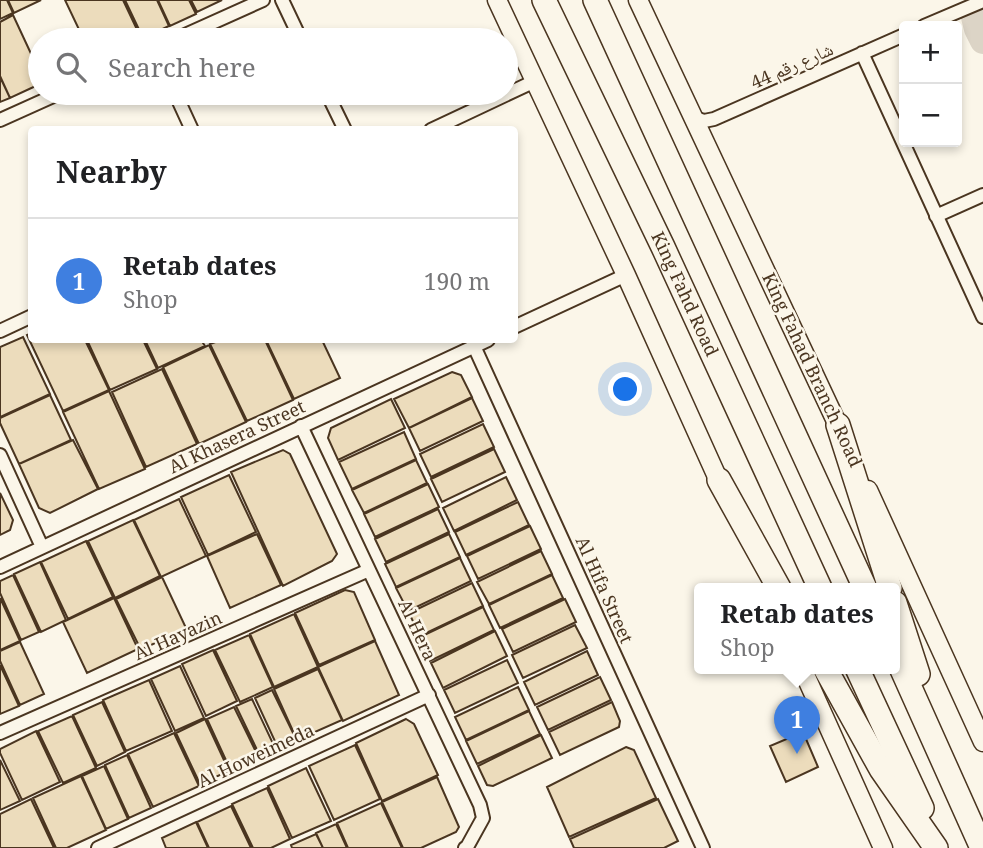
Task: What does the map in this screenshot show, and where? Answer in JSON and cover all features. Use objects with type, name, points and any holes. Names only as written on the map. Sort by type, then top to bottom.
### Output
[{"type":"highway","name":"King Fahd Road","points":[[544,0],[663,247],[818,583]]},
{"type":"highway","points":[[595,0],[863,583]]},
{"type":"highway","points":[[838,425],[888,583]]},
{"type":"highway","points":[[719,481],[776,583]]},
{"type":"highway","points":[[900,618],[950,773]]},
{"type":"highway","points":[[900,665],[982,848]]},
{"type":"highway","points":[[828,674],[881,769],[938,848]]},
{"type":"highway","points":[[860,674],[938,848]]},
{"type":"main road","points":[[497,0],[510,28]]},
{"type":"main road","name":"King Fahad Branch Road","points":[[638,0],[838,425],[983,742]]},
{"type":"main road","points":[[518,45],[626,275],[764,583]]},
{"type":"main road","points":[[805,674],[883,848]]},
{"type":"street","points":[[201,28],[263,0]]},
{"type":"street","points":[[282,0],[295,28]]},
{"type":"street","points":[[936,21],[983,1]]},
{"type":"street","name":"شارع رقم 44","points":[[692,117],[704,121],[714,119],[899,37]]},
{"type":"street","points":[[862,53],[983,317]]},
{"type":"street","points":[[518,89],[535,81]]},
{"type":"street","points":[[0,120],[33,105]]},
{"type":"street","points":[[181,105],[190,126]]},
{"type":"street","points":[[333,105],[343,126]]},
{"type":"street","points":[[439,126],[484,105]]},
{"type":"street","points":[[936,216],[983,195]]},
{"type":"street","points":[[518,325],[626,275]]},
{"type":"street","points":[[0,331],[28,318]]},
{"type":"street","name":"Al Khasera Street","points":[[0,567],[481,343]]},
{"type":"street","name":"Al Hifa Street","points":[[474,346],[703,848]]},
{"type":"street","name":"Al Hera","points":[[301,426],[480,805],[483,818],[465,848]]},
{"type":"street","points":[[0,455],[42,547]]},
{"type":"street","name":"Al Hayazin","points":[[0,733],[369,570]]},
{"type":"street","name":"Al Howeimeda","points":[[98,848],[429,695]]},
{"type":"building","points":[[0,0],[7,0],[13,13],[0,19]]},
{"type":"building","points":[[8,0],[41,0],[14,13]]},
{"type":"building","points":[[65,0],[123,0],[136,28],[78,28]]},
{"type":"building","points":[[125,0],[157,0],[169,26],[138,28]]},
{"type":"building","points":[[158,0],[189,0],[196,14],[170,26]]},
{"type":"building","points":[[191,0],[222,0],[197,12]]},
{"type":"building","points":[[13,15],[28,47],[28,90],[10,98],[0,76],[0,22]]},
{"type":"building","points":[[0,77],[10,98],[0,102]]},
{"type":"building","points":[[23,337],[50,394],[0,417],[0,347]]},
{"type":"building","points":[[31,343],[86,343],[109,390],[63,411]]},
{"type":"building","points":[[88,343],[144,343],[157,369],[110,390]]},
{"type":"building","points":[[146,343],[203,343],[205,346],[158,368]]},
{"type":"building","points":[[266,343],[293,400],[247,421],[210,344]]},
{"type":"building","points":[[267,343],[323,343],[340,378],[294,399]]},
{"type":"building","points":[[209,345],[246,422],[199,444],[163,367]]},
{"type":"building","points":[[162,369],[197,444],[146,467],[112,392]]},
{"type":"building","points":[[452,372],[461,375],[472,397],[409,428],[394,399]]},
{"type":"building","points":[[109,391],[145,469],[99,489],[63,412]]},
{"type":"building","points":[[50,395],[71,440],[19,464],[0,418]]},
{"type":"building","points":[[472,398],[483,421],[420,451],[409,428]]},
{"type":"building","points":[[391,399],[405,428],[338,460],[328,438],[331,428]]},
{"type":"building","points":[[483,424],[494,447],[431,477],[420,454]]},
{"type":"building","points":[[404,432],[416,459],[352,489],[339,462]]},
{"type":"building","points":[[73,440],[98,489],[50,513],[39,508],[19,464]]},
{"type":"building","points":[[494,449],[505,472],[442,502],[431,479]]},
{"type":"building","points":[[283,450],[290,454],[337,554],[332,561],[283,586],[231,472]]},
{"type":"building","points":[[416,460],[427,483],[364,513],[352,490]]},
{"type":"building","points":[[229,475],[256,532],[208,555],[181,497]]},
{"type":"building","points":[[506,477],[517,500],[454,531],[443,508]]},
{"type":"building","points":[[428,484],[439,507],[375,537],[364,514]]},
{"type":"building","points":[[0,493],[13,520],[10,530],[0,535]]},
{"type":"building","points":[[179,499],[206,556],[161,577],[134,520]]},
{"type":"building","points":[[518,502],[529,525],[466,555],[455,532]]},
{"type":"building","points":[[438,509],[449,532],[386,562],[375,539]]},
{"type":"building","points":[[133,520],[160,576],[115,598],[88,541]]},
{"type":"building","points":[[530,526],[541,549],[478,579],[467,556]]},
{"type":"building","points":[[257,534],[281,585],[230,608],[207,556]]},
{"type":"building","points":[[449,534],[460,557],[396,587],[385,564]]},
{"type":"building","points":[[86,541],[113,597],[68,619],[41,562]]},
{"type":"building","points":[[541,551],[552,574],[489,604],[477,582]]},
{"type":"building","points":[[460,558],[471,581],[408,611],[396,588]]},
{"type":"building","points":[[40,562],[66,620],[41,632],[14,574]]},
{"type":"building","points":[[13,575],[39,632],[21,640],[0,593],[0,581]]},
{"type":"building","points":[[552,575],[563,598],[500,628],[489,605]]},
{"type":"building","points":[[162,577],[186,628],[141,650],[116,599]]},
{"type":"building","points":[[472,583],[483,606],[420,636],[409,613]]},
{"type":"building","points":[[345,590],[354,592],[375,640],[319,665],[295,613]]},
{"type":"building","points":[[0,598],[20,641],[0,650]]},
{"type":"building","points":[[114,598],[138,649],[87,673],[63,622]]},
{"type":"building","points":[[565,599],[576,622],[513,652],[502,629]]},
{"type":"building","points":[[483,607],[494,630],[430,661],[420,637]]},
{"type":"building","points":[[294,614],[318,667],[274,687],[250,634]]},
{"type":"building","points":[[575,625],[587,648],[523,678],[512,655]]},
{"type":"building","points":[[495,631],[507,656],[443,688],[431,663]]},
{"type":"building","points":[[249,635],[273,687],[240,702],[215,650]]},
{"type":"building","points":[[375,641],[399,695],[343,721],[318,667]]},
{"type":"building","points":[[20,642],[44,694],[20,705],[0,661],[0,651]]},
{"type":"building","points":[[213,650],[237,701],[206,716],[182,664]]},
{"type":"building","points":[[587,651],[598,675],[535,705],[524,682]]},
{"type":"building","points":[[507,660],[518,683],[455,713],[444,690]]},
{"type":"building","points":[[0,665],[19,706],[0,714]]},
{"type":"building","points":[[180,666],[204,718],[175,731],[151,679]]},
{"type":"building","points":[[318,669],[342,720],[297,740],[274,689]]},
{"type":"building","points":[[600,677],[611,700],[548,730],[537,707]]},
{"type":"building","points":[[149,680],[172,731],[126,751],[103,700]]},
{"type":"building","points":[[518,687],[529,710],[466,740],[455,717]]},
{"type":"building","points":[[272,690],[297,741],[279,750],[255,698]]},
{"type":"building","points":[[252,699],[276,750],[261,758],[236,706]]},
{"type":"building","points":[[102,702],[125,752],[97,766],[73,715]]},
{"type":"building","points":[[612,702],[620,721],[619,727],[560,755],[549,732]]},
{"type":"building","points":[[234,707],[259,758],[231,771],[207,719]]},
{"type":"building","points":[[529,711],[540,734],[477,764],[466,741]]},
{"type":"building","points":[[72,716],[96,768],[63,783],[38,731]]},
{"type":"building","points":[[205,719],[229,771],[200,784],[176,733]]},
{"type":"building","points":[[406,719],[414,724],[438,775],[382,801],[356,743]]},
{"type":"building","points":[[36,731],[60,782],[22,800],[0,749]]},
{"type":"building","points":[[803,732],[818,767],[786,782],[770,746]]},
{"type":"building","points":[[174,733],[199,786],[153,807],[128,754]]},
{"type":"building","points":[[541,735],[552,758],[493,786],[487,785],[478,766]]},
{"type":"building","points":[[355,745],[380,799],[334,820],[309,766]]},
{"type":"building","points":[[626,747],[634,750],[656,798],[569,837],[547,787]]},
{"type":"building","points":[[127,755],[151,808],[129,818],[105,765]]},
{"type":"building","points":[[0,760],[20,801],[0,810]]},
{"type":"building","points":[[104,766],[128,819],[106,829],[82,776]]},
{"type":"building","points":[[306,768],[331,821],[292,838],[268,786]]},
{"type":"building","points":[[81,776],[106,830],[67,848],[56,848],[33,798]]},
{"type":"building","points":[[437,777],[459,827],[456,832],[421,848],[403,848],[382,802]]},
{"type":"building","points":[[267,788],[290,839],[271,848],[253,848],[232,804]]},
{"type":"building","points":[[31,799],[54,848],[0,848],[0,814]]},
{"type":"building","points":[[658,799],[678,841],[664,848],[574,848],[570,839]]},
{"type":"building","points":[[381,803],[402,848],[348,848],[337,823]]},
{"type":"building","points":[[231,806],[251,848],[209,848],[197,822]]},
{"type":"building","points":[[196,822],[208,848],[166,848],[162,838]]},
{"type":"building","points":[[336,824],[347,848],[323,848],[316,833]]},
{"type":"building","points":[[316,834],[323,848],[292,848],[291,845]]},
{"type":"waterway","points":[[974,17],[983,41]]},
{"type":"place","name":"Retab dates","points":[[797,754]]}]
